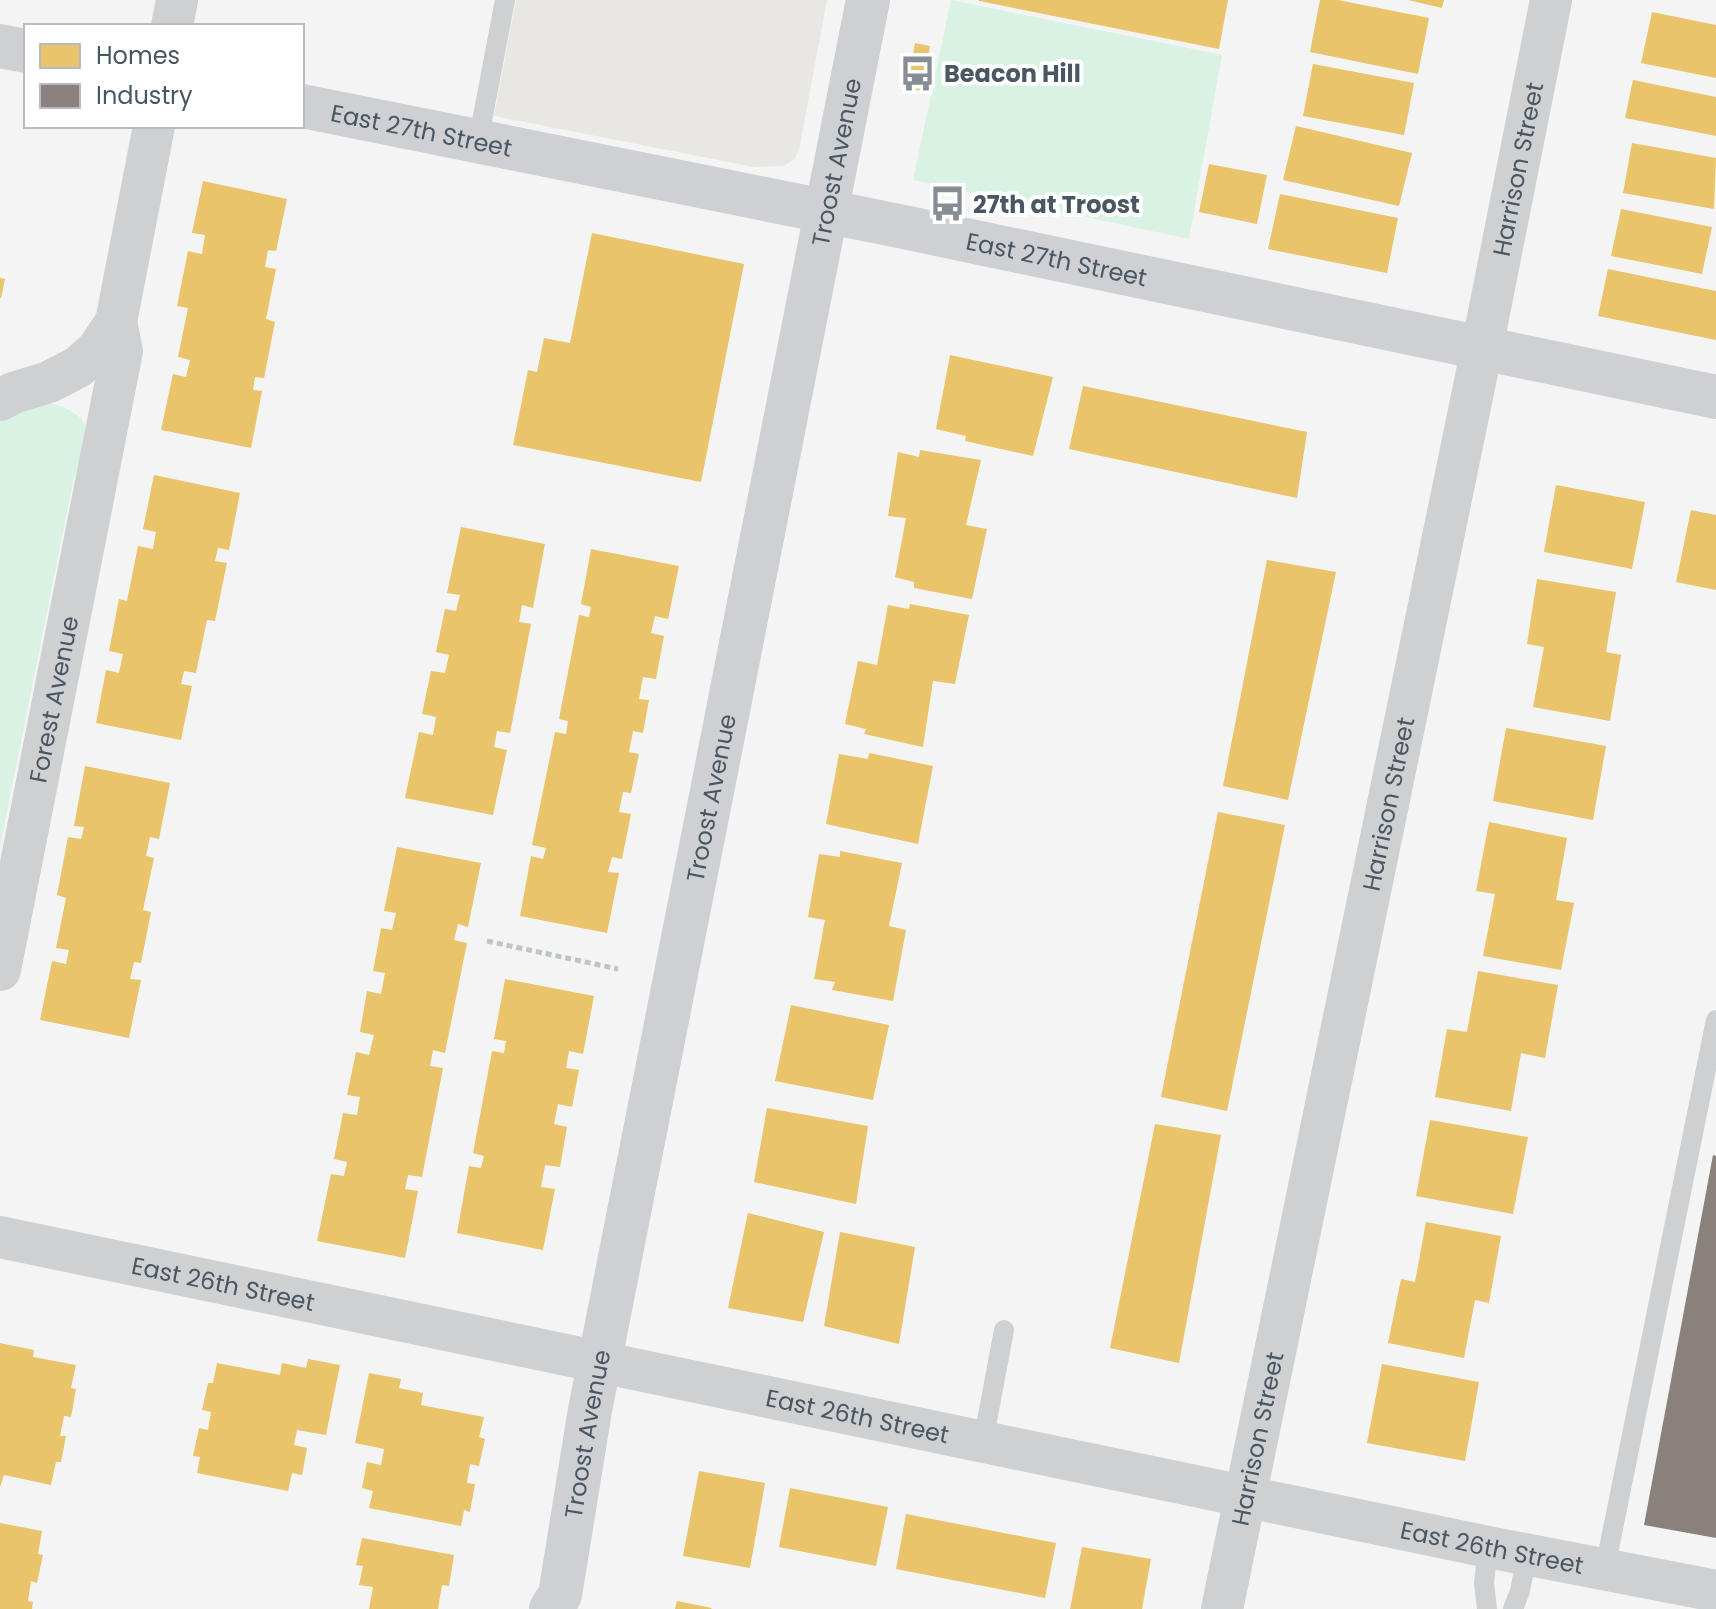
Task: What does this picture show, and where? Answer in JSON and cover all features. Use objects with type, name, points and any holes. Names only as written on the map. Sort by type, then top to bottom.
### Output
[{"type":"main road","name":"Troost Avenue","points":[[558,1604],[590,1410],[868,0]]},
{"type":"main road","points":[[0,46],[24,51]]},
{"type":"main road","name":"East 27th Street","points":[[304,106],[827,211],[1716,397]]},
{"type":"street","points":[[172,24],[177,0]]},
{"type":"street","name":"Harrison Street","points":[[1222,1609],[1551,0]]},
{"type":"street","name":"Forest Avenue","points":[[0,970],[109,427],[122,351],[116,322],[154,128]]},
{"type":"street","name":"Forest Avenue","points":[[0,400],[49,382],[78,367],[98,349],[116,322]]},
{"type":"street","points":[[49,382],[100,405],[109,427]]},
{"type":"street","name":"East 26th Street","points":[[0,1237],[1507,1551],[1716,1591]]},
{"type":"lane","points":[[478,142],[505,0]]},
{"type":"lane","points":[[1605,1568],[1716,1020]]},
{"type":"lane","points":[[983,1442],[1004,1330]]},
{"type":"lane","points":[[1487,1609],[1484,1583],[1507,1551]]},
{"type":"lane","points":[[1507,1551],[1520,1591],[1513,1609]]},
{"type":"path","points":[[487,941],[618,969]]},
{"type":"shaded area","points":[[516,0],[827,0],[799,150],[794,160],[783,166],[754,167],[494,116]]},
{"type":"green space","points":[[951,0],[1222,55],[1189,239],[913,180]]},
{"type":"green space","points":[[45,402],[66,408],[79,417],[89,437],[81,466],[74,477],[0,847],[0,418]]},
{"type":"building: Homes","points":[[979,0],[1228,0],[1219,49]]},
{"type":"building: Homes","points":[[1320,0],[1338,0],[1429,18],[1418,74],[1310,52]]},
{"type":"building: Homes","points":[[1408,0],[1444,0],[1442,8]]},
{"type":"building: Homes","points":[[1652,12],[1716,25],[1716,78],[1641,63]]},
{"type":"building: Homes","points":[[915,43],[930,46],[922,91],[907,88]]},
{"type":"building: Homes","points":[[1313,64],[1414,83],[1404,135],[1303,116]]},
{"type":"building: Homes","points":[[1633,80],[1716,97],[1716,136],[1625,118]]},
{"type":"building: Homes","points":[[1296,126],[1412,153],[1399,206],[1283,180]]},
{"type":"building: Homes","points":[[1632,143],[1716,158],[1714,209],[1623,193]]},
{"type":"building: Homes","points":[[1209,164],[1267,175],[1257,224],[1199,212]]},
{"type":"building: Homes","points":[[203,181],[287,199],[276,251],[268,250],[265,267],[276,269],[266,319],[275,322],[264,378],[255,377],[253,390],[262,391],[251,448],[161,430],[173,374],[186,377],[190,360],[178,357],[188,308],[177,306],[188,251],[202,254],[205,235],[192,233]]},
{"type":"building: Homes","points":[[1280,194],[1398,218],[1387,273],[1268,249]]},
{"type":"building: Homes","points":[[1621,209],[1712,227],[1702,274],[1611,256]]},
{"type":"building: Homes","points":[[592,233],[744,264],[701,482],[513,445],[528,370],[537,372],[544,338],[570,343]]},
{"type":"building: Homes","points":[[1608,269],[1716,291],[1716,340],[1598,316]]},
{"type":"building: Homes","points":[[0,278],[5,279],[1,298],[0,298]]},
{"type":"building: Homes","points":[[950,355],[1053,377],[1033,456],[965,441],[966,436],[936,429]]},
{"type":"building: Homes","points":[[1083,386],[1307,432],[1297,498],[1069,449]]},
{"type":"building: Homes","points":[[920,450],[981,460],[966,525],[987,529],[972,599],[914,588],[914,582],[895,577],[906,518],[888,516],[898,452],[919,457]]},
{"type":"building: Homes","points":[[154,475],[240,493],[229,550],[218,548],[215,561],[227,563],[215,621],[207,620],[196,673],[184,671],[181,684],[192,686],[181,740],[96,723],[106,670],[119,673],[123,654],[109,651],[119,599],[127,601],[138,546],[153,549],[156,532],[143,529]]},
{"type":"building: Homes","points":[[1556,485],[1645,502],[1632,569],[1544,552]]},
{"type":"building: Homes","points":[[1691,510],[1716,515],[1716,590],[1676,582]]},
{"type":"building: Homes","points":[[461,527],[545,544],[533,608],[522,605],[519,622],[531,624],[510,733],[497,731],[494,747],[507,750],[493,815],[405,798],[419,732],[433,735],[436,717],[422,714],[431,671],[445,673],[449,655],[436,652],[445,609],[456,611],[460,595],[447,593]]},
{"type":"building: Homes","points":[[591,549],[679,566],[668,619],[655,616],[651,633],[664,636],[656,679],[643,677],[639,699],[649,700],[643,733],[633,731],[629,752],[639,754],[631,793],[623,792],[619,812],[631,814],[622,859],[612,857],[608,872],[619,873],[607,933],[520,916],[531,856],[543,859],[546,848],[532,845],[555,732],[566,734],[568,721],[559,719],[579,615],[589,617],[591,607],[581,604]]},
{"type":"building: Homes","points":[[1267,560],[1336,572],[1288,800],[1223,786]]},
{"type":"building: Homes","points":[[1537,579],[1616,592],[1606,652],[1621,655],[1610,721],[1533,707],[1544,647],[1527,644]]},
{"type":"building: Homes","points":[[910,604],[969,615],[955,684],[933,681],[923,747],[864,734],[866,729],[845,724],[858,661],[877,665],[888,605],[909,609]]},
{"type":"building: Homes","points":[[1506,728],[1606,746],[1593,820],[1493,801]]},
{"type":"building: Homes","points":[[869,753],[933,766],[918,844],[826,824],[839,754],[868,759]]},
{"type":"building: Homes","points":[[85,766],[170,783],[159,839],[150,837],[146,856],[154,858],[143,910],[151,912],[141,963],[134,962],[130,979],[141,980],[129,1038],[40,1020],[52,961],[66,964],[69,950],[56,948],[66,898],[57,895],[68,837],[81,839],[84,827],[74,826]]},
{"type":"building: Homes","points":[[1218,812],[1285,825],[1227,1111],[1161,1097]]},
{"type":"building: Homes","points":[[1489,822],[1567,838],[1556,900],[1574,903],[1561,970],[1483,956],[1495,894],[1476,891]]},
{"type":"building: Homes","points":[[397,847],[481,863],[468,927],[458,924],[454,940],[467,943],[445,1053],[433,1050],[430,1066],[443,1068],[422,1177],[408,1175],[405,1189],[418,1191],[405,1258],[317,1241],[331,1174],[344,1176],[347,1162],[334,1159],[343,1113],[357,1115],[360,1097],[347,1095],[356,1052],[369,1055],[374,1035],[360,1032],[367,991],[381,994],[385,973],[373,971],[381,928],[392,930],[396,913],[384,911]]},
{"type":"building: Homes","points":[[840,851],[902,863],[889,926],[906,930],[893,1001],[832,990],[835,982],[814,979],[825,920],[808,917],[819,854],[840,857]]},
{"type":"building: Homes","points":[[1478,971],[1558,985],[1545,1058],[1521,1053],[1511,1111],[1435,1097],[1447,1029],[1467,1032]]},
{"type":"building: Homes","points":[[505,979],[594,996],[583,1054],[569,1051],[566,1068],[579,1070],[572,1107],[558,1104],[554,1124],[567,1127],[560,1167],[545,1165],[541,1187],[555,1189],[543,1250],[457,1233],[469,1166],[481,1168],[484,1156],[473,1153],[492,1051],[504,1053],[506,1041],[494,1039]]},
{"type":"building: Homes","points":[[791,1005],[889,1025],[873,1100],[775,1081]]},
{"type":"building: Homes","points":[[767,1108],[868,1126],[856,1204],[754,1182]]},
{"type":"building: Homes","points":[[1430,1120],[1528,1137],[1513,1214],[1416,1196]]},
{"type":"building: Homes","points":[[1155,1124],[1221,1135],[1179,1363],[1110,1348]]},
{"type":"building: Homes","points":[[748,1213],[824,1232],[803,1322],[728,1308]]},
{"type":"building: Homes","points":[[1426,1222],[1501,1236],[1489,1303],[1475,1300],[1464,1358],[1388,1343],[1401,1279],[1415,1282]]},
{"type":"building: Homes","points":[[840,1232],[915,1247],[899,1344],[824,1326]]},
{"type":"building: Homes","points":[[0,1343],[34,1350],[33,1357],[76,1365],[71,1388],[76,1389],[71,1417],[64,1416],[60,1436],[66,1436],[61,1462],[56,1462],[51,1485],[4,1475],[0,1487]]},
{"type":"building: Homes","points":[[308,1359],[340,1365],[326,1435],[297,1430],[294,1445],[307,1448],[302,1475],[292,1473],[288,1491],[197,1473],[200,1457],[193,1456],[199,1428],[208,1430],[211,1412],[202,1410],[208,1383],[213,1383],[217,1363],[280,1375],[282,1363],[306,1368]]},
{"type":"building: Homes","points":[[1382,1364],[1479,1382],[1465,1461],[1367,1443]]},
{"type":"building: Homes","points":[[369,1373],[401,1379],[399,1388],[423,1393],[421,1405],[484,1417],[479,1437],[485,1439],[479,1466],[470,1464],[467,1483],[475,1484],[470,1512],[464,1510],[461,1526],[369,1508],[373,1491],[362,1488],[367,1462],[381,1465],[384,1449],[355,1443]]},
{"type":"building: Homes","points":[[699,1471],[765,1483],[750,1568],[683,1556]]},
{"type":"building: Homes","points":[[790,1488],[888,1507],[876,1566],[779,1547]]},
{"type":"building: Homes","points":[[906,1514],[1056,1543],[1045,1598],[896,1569]]},
{"type":"building: Homes","points":[[0,1523],[42,1531],[38,1554],[43,1555],[37,1583],[31,1581],[28,1601],[33,1602],[32,1609],[0,1609]]},
{"type":"building: Homes","points":[[362,1538],[454,1555],[449,1586],[442,1585],[438,1609],[369,1609],[373,1587],[359,1585],[363,1566],[356,1565]]},
{"type":"building: Homes","points":[[1082,1547],[1151,1559],[1142,1609],[1070,1609]]},
{"type":"building: Homes","points":[[677,1601],[712,1608],[675,1609]]},
{"type":"building: Industry","points":[[1713,1155],[1716,1156],[1716,1538],[1644,1525]]},
{"type":"place","name":"Beacon Hill","points":[[918,73]]},
{"type":"place","name":"27th at Troost","points":[[947,204]]}]
